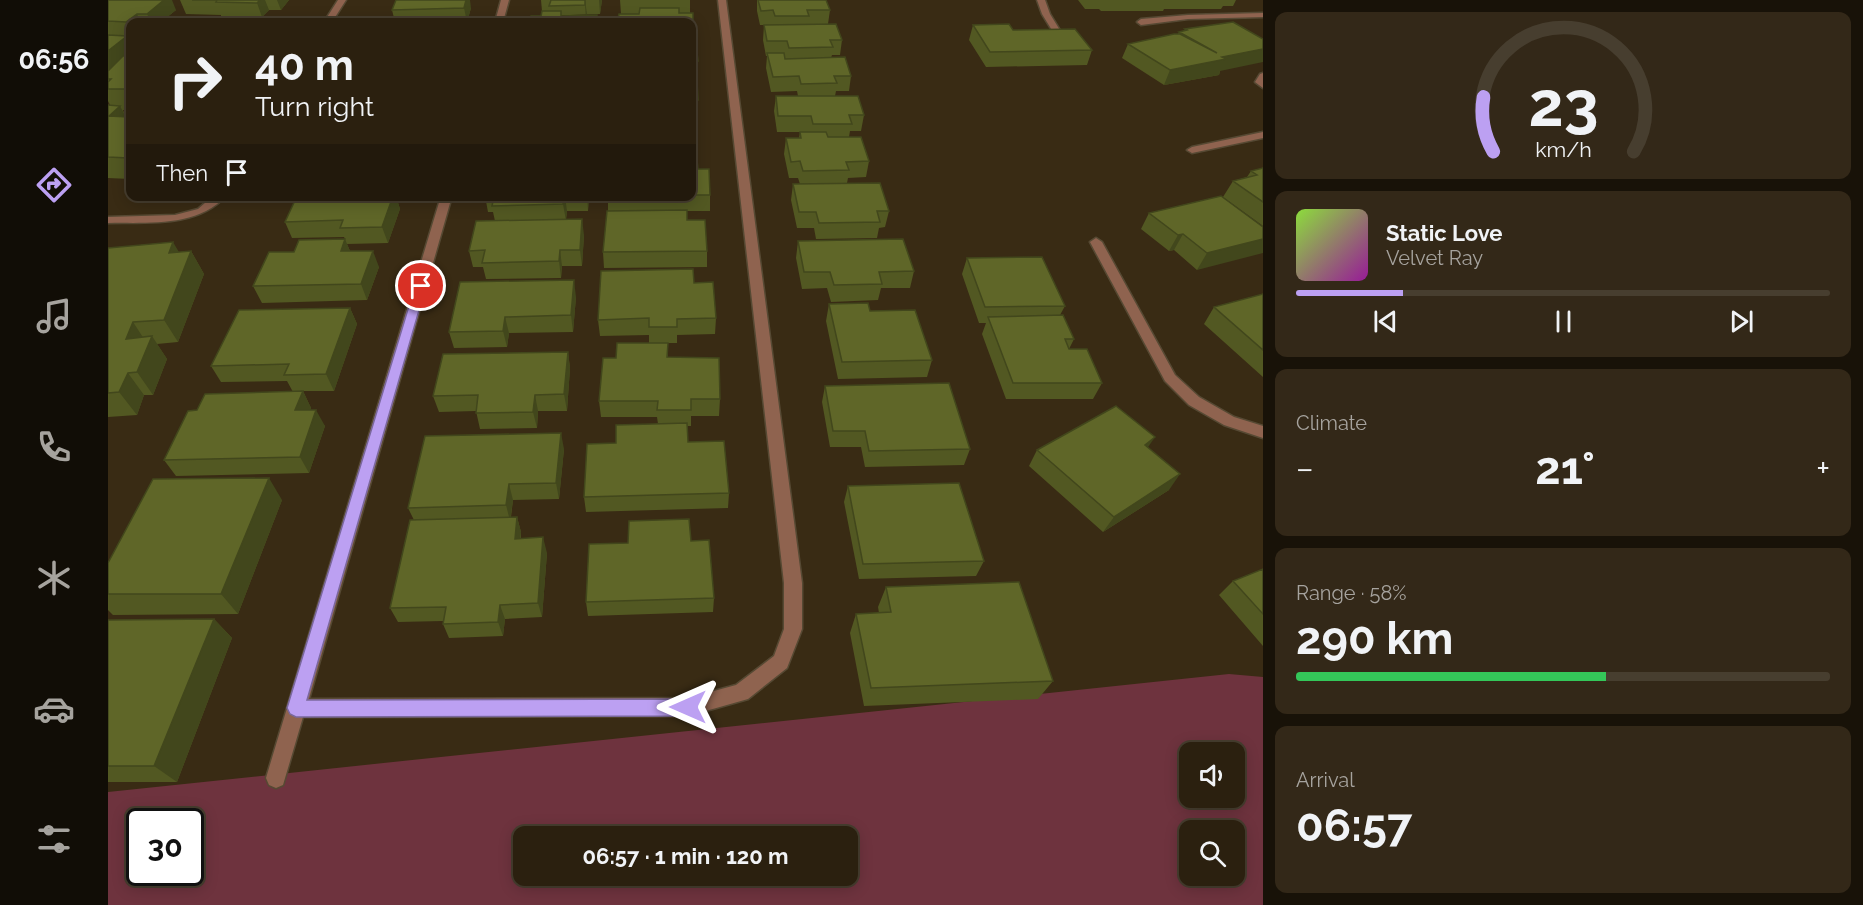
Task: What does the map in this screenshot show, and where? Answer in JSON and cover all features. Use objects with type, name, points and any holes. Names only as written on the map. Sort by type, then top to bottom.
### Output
[{"type":"street","points":[[331,18],[342,0]]},
{"type":"street","points":[[500,18],[505,0]]},
{"type":"street","points":[[296,708],[688,707],[741,693],[781,662],[793,629],[793,583],[722,0]]},
{"type":"street","points":[[1041,0],[1046,14],[1062,40]]},
{"type":"street","points":[[1141,22],[1188,17],[1263,15]]},
{"type":"street","points":[[1263,76],[1260,82],[1263,85]]},
{"type":"street","points":[[1192,150],[1263,135]]},
{"type":"street","points":[[108,220],[175,218],[202,211],[215,201]]},
{"type":"street","points":[[276,778],[446,201]]},
{"type":"street","points":[[1096,242],[1170,378],[1194,401],[1229,421],[1263,432]]},
{"type":"shaded area","points":[[1229,674],[1263,677],[1263,905],[108,905],[108,792]]},
{"type":"building","points":[[108,0],[164,0],[147,14],[137,14],[132,18],[126,18],[126,22],[108,21]]},
{"type":"building","points":[[217,0],[260,0],[257,3],[216,2]]},
{"type":"building","points":[[396,0],[466,0],[464,8],[392,10]]},
{"type":"building","points":[[551,0],[585,0],[585,5],[549,6]]},
{"type":"building","points":[[758,0],[826,0],[830,10],[807,10],[809,16],[775,16],[773,10],[761,11]]},
{"type":"building","points":[[640,8],[679,8],[679,13],[693,13],[693,18],[618,18],[619,14],[639,14]]},
{"type":"building","points":[[542,11],[561,11],[561,16],[597,15],[597,18],[530,18],[531,16],[541,16]]},
{"type":"building","points":[[412,17],[445,17],[444,18]]},
{"type":"building","points":[[1233,22],[1263,39],[1263,49],[1170,70],[1128,44],[1180,34],[1217,53],[1179,32],[1187,30],[1185,29]]},
{"type":"building","points":[[836,24],[842,40],[830,40],[833,47],[789,48],[787,41],[767,41],[764,25]]},
{"type":"building","points":[[1009,24],[1013,30],[1075,29],[1092,50],[990,52],[973,25]]},
{"type":"building","points":[[108,35],[126,36],[126,37],[108,51]]},
{"type":"building","points":[[767,53],[784,53],[785,59],[845,57],[851,76],[834,76],[837,83],[801,84],[799,76],[773,77]]},
{"type":"building","points":[[123,56],[126,56],[126,89],[108,89],[108,82],[111,79],[108,79],[108,71]]},
{"type":"building","points":[[696,81],[697,81],[698,100],[696,100]]},
{"type":"building","points":[[776,96],[858,96],[864,115],[849,115],[852,124],[813,124],[811,116],[778,116]]},
{"type":"building","points":[[108,105],[120,106],[109,116],[126,117],[126,158],[108,157]]},
{"type":"building","points":[[800,132],[826,132],[828,137],[861,137],[869,161],[846,162],[849,170],[803,171],[800,161],[791,162],[786,138],[801,138]]},
{"type":"building","points":[[696,160],[698,169],[709,169],[710,195],[696,195]]},
{"type":"building","points":[[1263,168],[1263,202],[1233,181],[1257,175],[1251,171]]},
{"type":"building","points":[[880,183],[889,211],[877,211],[880,222],[819,223],[816,212],[799,212],[793,184]]},
{"type":"building","points":[[1221,196],[1263,227],[1263,239],[1207,253],[1183,234],[1178,235],[1149,213]]},
{"type":"building","points":[[295,201],[391,201],[382,227],[340,228],[343,220],[285,222]]},
{"type":"building","points":[[493,201],[564,201],[563,204],[492,206]]},
{"type":"building","points":[[607,201],[682,201],[682,202]]},
{"type":"building","points":[[687,210],[687,220],[705,220],[707,251],[603,252],[607,211]]},
{"type":"building","points":[[582,219],[580,250],[560,250],[559,261],[482,263],[485,250],[469,251],[476,221]]},
{"type":"building","points":[[345,239],[341,251],[373,251],[361,284],[253,286],[269,252],[294,252],[299,240]]},
{"type":"building","points":[[903,239],[914,271],[879,272],[882,284],[834,285],[830,272],[804,272],[798,241]]},
{"type":"building","points":[[173,242],[169,253],[191,251],[164,320],[133,322],[126,339],[152,336],[137,372],[128,373],[119,392],[108,393],[108,248]]},
{"type":"building","points":[[1042,257],[1065,306],[985,307],[967,258]]},
{"type":"building","points":[[693,269],[694,283],[713,282],[716,318],[677,319],[677,327],[649,327],[649,318],[598,320],[601,271]]},
{"type":"building","points":[[574,280],[571,315],[505,317],[503,331],[449,332],[460,282]]},
{"type":"building","points":[[1263,294],[1263,350],[1214,307]]},
{"type":"building","points":[[868,303],[870,311],[915,310],[932,360],[842,362],[829,304]]},
{"type":"building","points":[[350,308],[326,374],[284,375],[289,364],[211,366],[239,310]]},
{"type":"building","points":[[1063,315],[1074,339],[1065,339],[1069,349],[1087,349],[1102,383],[1013,383],[988,317]]},
{"type":"building","points":[[617,343],[668,343],[667,357],[719,358],[720,399],[691,399],[691,410],[657,410],[658,401],[599,401],[603,358],[616,358]]},
{"type":"building","points":[[568,352],[564,394],[535,395],[533,412],[476,413],[478,395],[433,396],[443,354]]},
{"type":"building","points":[[949,383],[970,449],[869,451],[865,431],[833,431],[825,386]]},
{"type":"building","points":[[303,391],[295,410],[316,410],[300,457],[164,460],[188,411],[197,410],[205,394]]},
{"type":"building","points":[[1116,406],[1155,437],[1145,445],[1180,474],[1114,517],[1037,450]]},
{"type":"building","points":[[687,423],[688,442],[724,441],[729,493],[584,497],[587,444],[616,443],[616,425]]},
{"type":"building","points":[[561,433],[556,483],[509,484],[506,505],[408,508],[425,436]]},
{"type":"building","points":[[269,478],[221,594],[108,594],[108,563],[153,479]]},
{"type":"building","points":[[959,483],[984,561],[863,564],[848,486]]},
{"type":"building","points":[[517,517],[515,539],[543,537],[538,603],[500,605],[498,622],[443,624],[446,607],[390,608],[410,520]]},
{"type":"building","points":[[689,519],[691,541],[709,540],[714,598],[586,602],[589,544],[628,543],[629,521]]},
{"type":"building","points":[[1263,569],[1263,614],[1233,581]]},
{"type":"building","points":[[1019,582],[1053,681],[871,688],[856,614],[891,612],[886,587]]},
{"type":"building","points":[[214,619],[154,766],[108,766],[108,620]]},
{"type":"route","points":[[421,286],[296,708],[688,707]]}]
